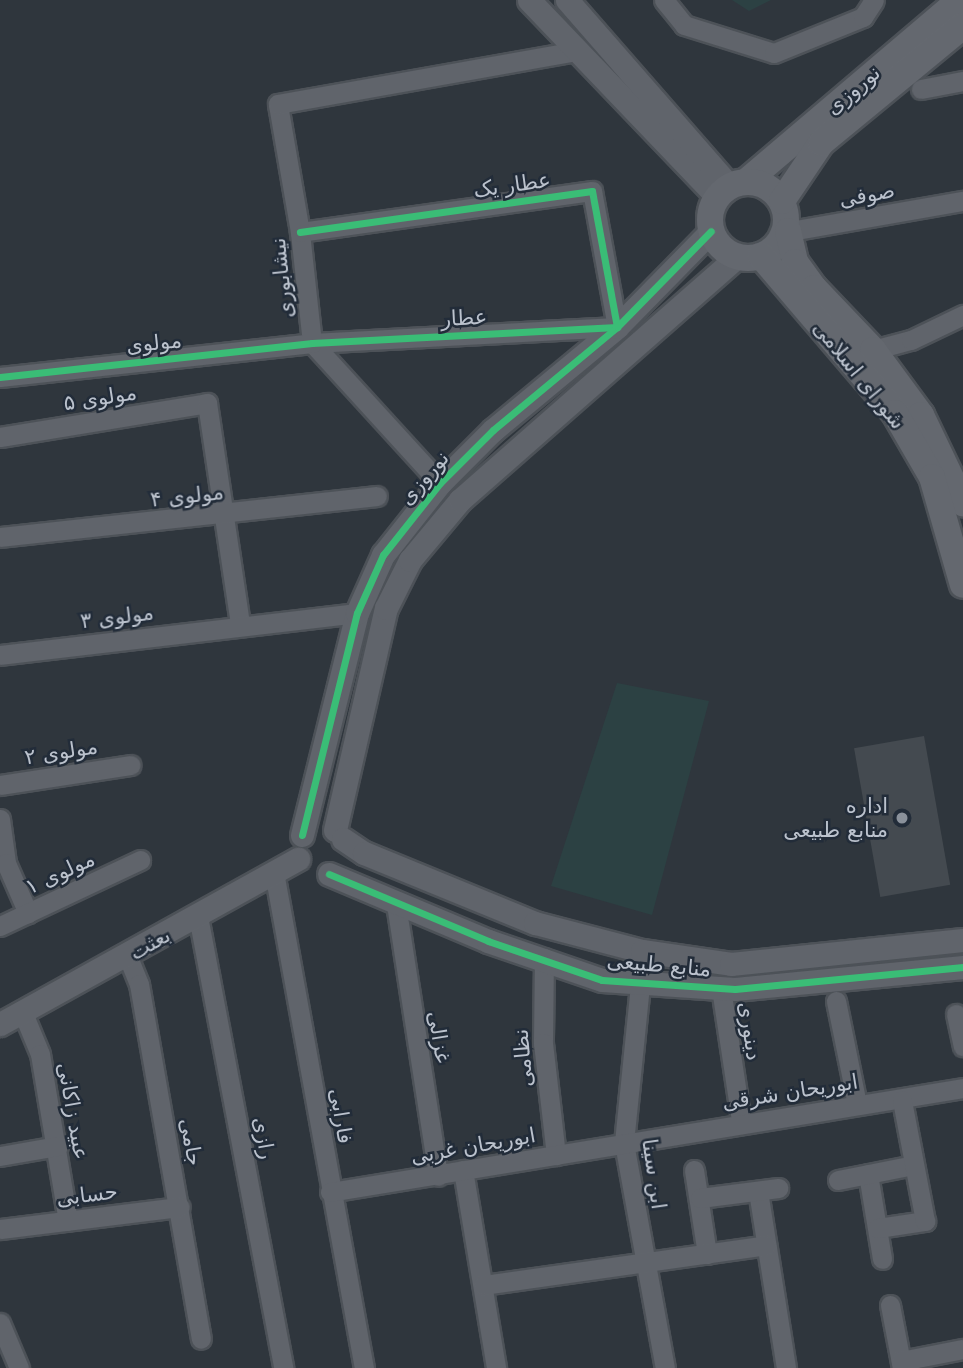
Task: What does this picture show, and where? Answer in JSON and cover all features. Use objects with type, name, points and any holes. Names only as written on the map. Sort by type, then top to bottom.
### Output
[{"type":"main road","name":"نوروزی","points":[[731,188],[960,0]]},
{"type":"main road","name":"نوروزی","points":[[782,201],[821,143],[963,26]]},
{"type":"main road","points":[[767,187],[782,201],[783,232],[749,256],[726,251],[711,231],[711,208],[731,188],[767,187]]},
{"type":"main road","name":"شورای اسلامی","points":[[783,232],[795,262],[873,350],[921,415],[963,503]]},
{"type":"main road","name":"شورای اسلامی","points":[[749,256],[895,413],[932,477],[963,585]]},
{"type":"street","points":[[529,0],[577,51],[731,188]]},
{"type":"street","points":[[567,0],[731,188]]},
{"type":"street","points":[[664,0],[684,25],[774,53],[863,17],[874,0]]},
{"type":"street","name":"نیشابوری","points":[[440,483],[312,343],[300,232],[278,104],[577,51]]},
{"type":"street","points":[[921,89],[963,81]]},
{"type":"street","name":"عطار یک","points":[[300,232],[592,191],[617,327]]},
{"type":"street","name":"صوفی","points":[[783,232],[963,201]]},
{"type":"street","name":"نوروزی","points":[[302,835],[357,613],[383,555],[440,483],[493,430],[617,327],[711,231]]},
{"type":"street","name":"نوروزی","points":[[339,835],[386,608],[410,559],[460,500],[749,256]]},
{"type":"street","points":[[873,350],[911,340],[963,315]]},
{"type":"street","name":"عطار","points":[[312,343],[617,327]]},
{"type":"street","name":"مولوی","points":[[0,377],[312,343]]},
{"type":"street","name":"مولوی ۵","points":[[0,437],[207,403],[223,515]]},
{"type":"street","name":"مولوی ۴","points":[[0,537],[223,515],[377,496]]},
{"type":"street","points":[[223,515],[240,624]]},
{"type":"street","name":"مولوی ۳","points":[[0,655],[240,624],[357,613]]},
{"type":"street","name":"مولوی ۲","points":[[0,785],[130,765]]},
{"type":"street","points":[[0,819],[6,863],[28,913]]},
{"type":"street","points":[[312,828],[339,835],[344,860],[329,874],[311,873],[298,859],[302,835],[312,828]]},
{"type":"street","name":"منابع طبیعی","points":[[339,835],[364,853],[535,923],[642,951],[731,964],[963,940]]},
{"type":"street","name":"بعثت","points":[[0,1024],[128,957],[298,859]]},
{"type":"street","name":"مولوی ۱","points":[[0,926],[140,860]]},
{"type":"street","name":"فارابی","points":[[274,872],[364,1368]]},
{"type":"street","name":"منابع طبیعی","points":[[329,874],[396,904],[603,980],[640,985],[721,989],[835,983],[963,967]]},
{"type":"street","name":"غزالی","points":[[396,904],[438,1176]]},
{"type":"street","name":"رازی","points":[[198,916],[283,1368]]},
{"type":"street","name":"جامی","points":[[128,957],[139,984],[201,1339]]},
{"type":"street","name":"نظامی","points":[[544,958],[543,1043],[556,1155]]},
{"type":"street","name":"ابن سینا","points":[[640,985],[624,1143],[665,1368]]},
{"type":"street","name":"دینوری","points":[[721,989],[741,1121]]},
{"type":"street","points":[[836,1001],[857,1104]]},
{"type":"street","name":"عبید زاکانی","points":[[23,1013],[40,1054],[58,1146],[68,1221]]},
{"type":"street","points":[[956,1014],[963,1046]]},
{"type":"street","name":"ابوریحان شرقی","points":[[624,1143],[741,1121],[902,1100],[963,1088]]},
{"type":"street","points":[[878,1228],[925,1221],[902,1100]]},
{"type":"street","name":"ابوریحان غربی","points":[[330,1192],[624,1143]]},
{"type":"street","points":[[0,1156],[58,1146]]},
{"type":"street","points":[[838,1180],[914,1165]]},
{"type":"street","points":[[463,1170],[496,1368]]},
{"type":"street","points":[[694,1170],[707,1254]]},
{"type":"street","points":[[868,1174],[882,1259]]},
{"type":"street","points":[[700,1198],[778,1188]]},
{"type":"street","points":[[758,1191],[786,1368]]},
{"type":"street","name":"حسابی","points":[[0,1229],[180,1207]]},
{"type":"street","points":[[483,1285],[766,1245]]},
{"type":"street","points":[[890,1305],[901,1364],[937,1361],[963,1349]]},
{"type":"street","points":[[0,1323],[19,1368]]},
{"type":"green space","points":[[732,0],[771,0],[749,11]]},
{"type":"green space","points":[[617,683],[709,701],[652,915],[551,886]]},
{"type":"building","name":"اداره منابع طبیعی","points":[[924,736],[950,885],[880,897],[854,748]]},
{"type":"cycle path","points":[[0,377],[312,343],[617,327],[592,191],[300,232]]},
{"type":"cycle path","points":[[302,835],[357,613],[383,555],[440,483],[493,430],[617,327],[711,231]]},
{"type":"cycle path","points":[[329,874],[488,941],[602,980],[735,989],[963,967]]},
{"type":"place","name":"اداره منابع طبیعی","points":[[902,818]]}]
